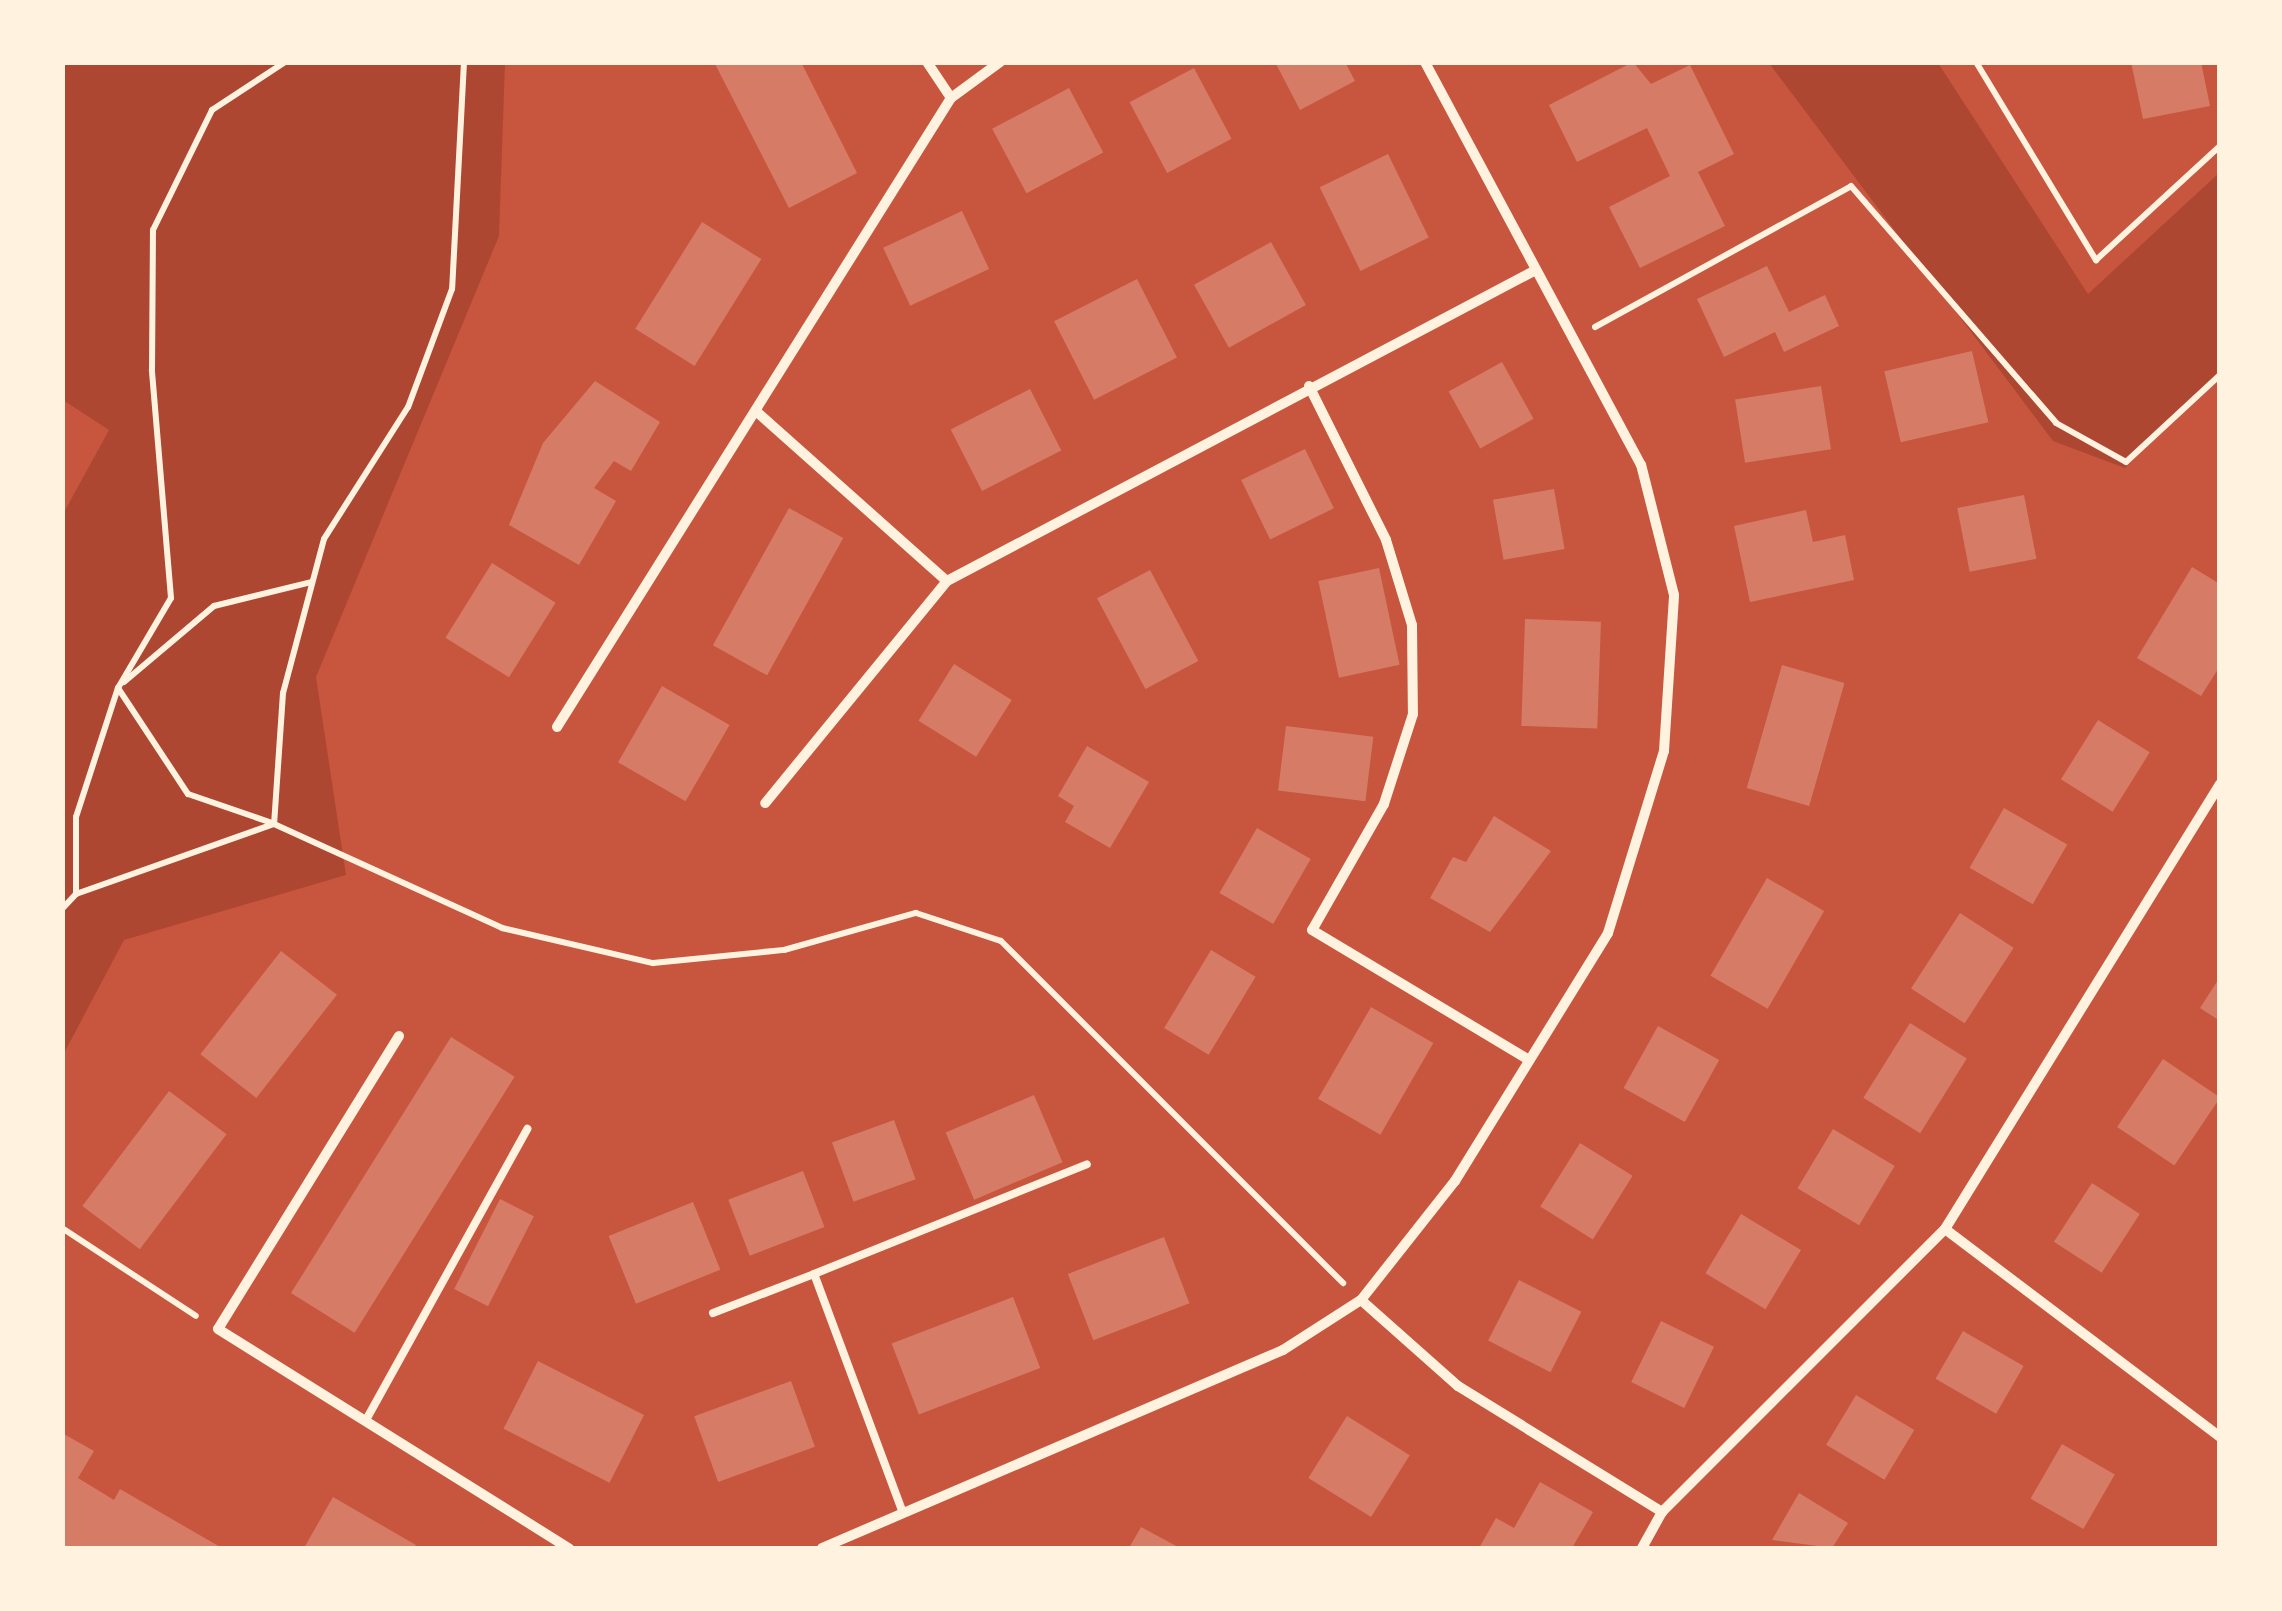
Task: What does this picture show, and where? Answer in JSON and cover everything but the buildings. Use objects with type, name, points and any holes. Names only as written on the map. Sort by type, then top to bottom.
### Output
[{"type":"street","points":[[928,62],[951,98]]},
{"type":"street","points":[[557,727],[951,98],[1000,62]]},
{"type":"street","points":[[822,1548],[1282,1350],[1361,1300],[1455,1182],[1608,933],[1664,751],[1674,595],[1641,465],[1425,62]]},
{"type":"street","points":[[765,803],[946,582],[1309,386],[1534,271]]},
{"type":"street","points":[[1309,386],[1386,540],[1412,625],[1412,714],[1384,804],[1312,930],[1529,1060]]},
{"type":"street","points":[[757,412],[946,582]]},
{"type":"street","points":[[1642,1548],[1662,1512],[1946,1229],[2220,784]]},
{"type":"street","points":[[399,1036],[218,1329],[569,1548]]},
{"type":"street","points":[[1946,1229],[2220,1437]]},
{"type":"street","points":[[1361,1300],[1458,1386],[1662,1512]]},
{"type":"lane","points":[[366,1420],[527,1129]]},
{"type":"lane","points":[[713,1312],[1087,1164]]},
{"type":"lane","points":[[814,1274],[902,1513]]},
{"type":"path","points":[[76,894],[76,817],[118,688],[171,598],[152,370],[153,230],[212,110],[284,62]]},
{"type":"path","points":[[274,824],[283,693],[324,539],[408,407],[452,289],[464,62]]},
{"type":"path","points":[[1976,62],[2096,260],[2220,146]]},
{"type":"path","points":[[1576,338],[1852,186],[2056,423],[2126,462],[2220,375]]},
{"type":"path","points":[[118,688],[214,606],[312,582]]},
{"type":"path","points":[[118,688],[188,794],[274,824],[502,928],[654,963],[784,950],[916,913],[1001,941],[1361,1300]]},
{"type":"path","points":[[62,909],[76,894],[274,824]]},
{"type":"path","points":[[62,1228],[218,1329]]},
{"type":"shaded area","points":[[63,63],[505,63],[499,236],[316,677],[346,875],[124,940],[63,1055],[63,514],[109,430],[63,400]]},
{"type":"shaded area","points":[[1769,63],[1938,63],[2088,294],[2219,173],[2219,371],[2125,468],[2053,441]]}]
